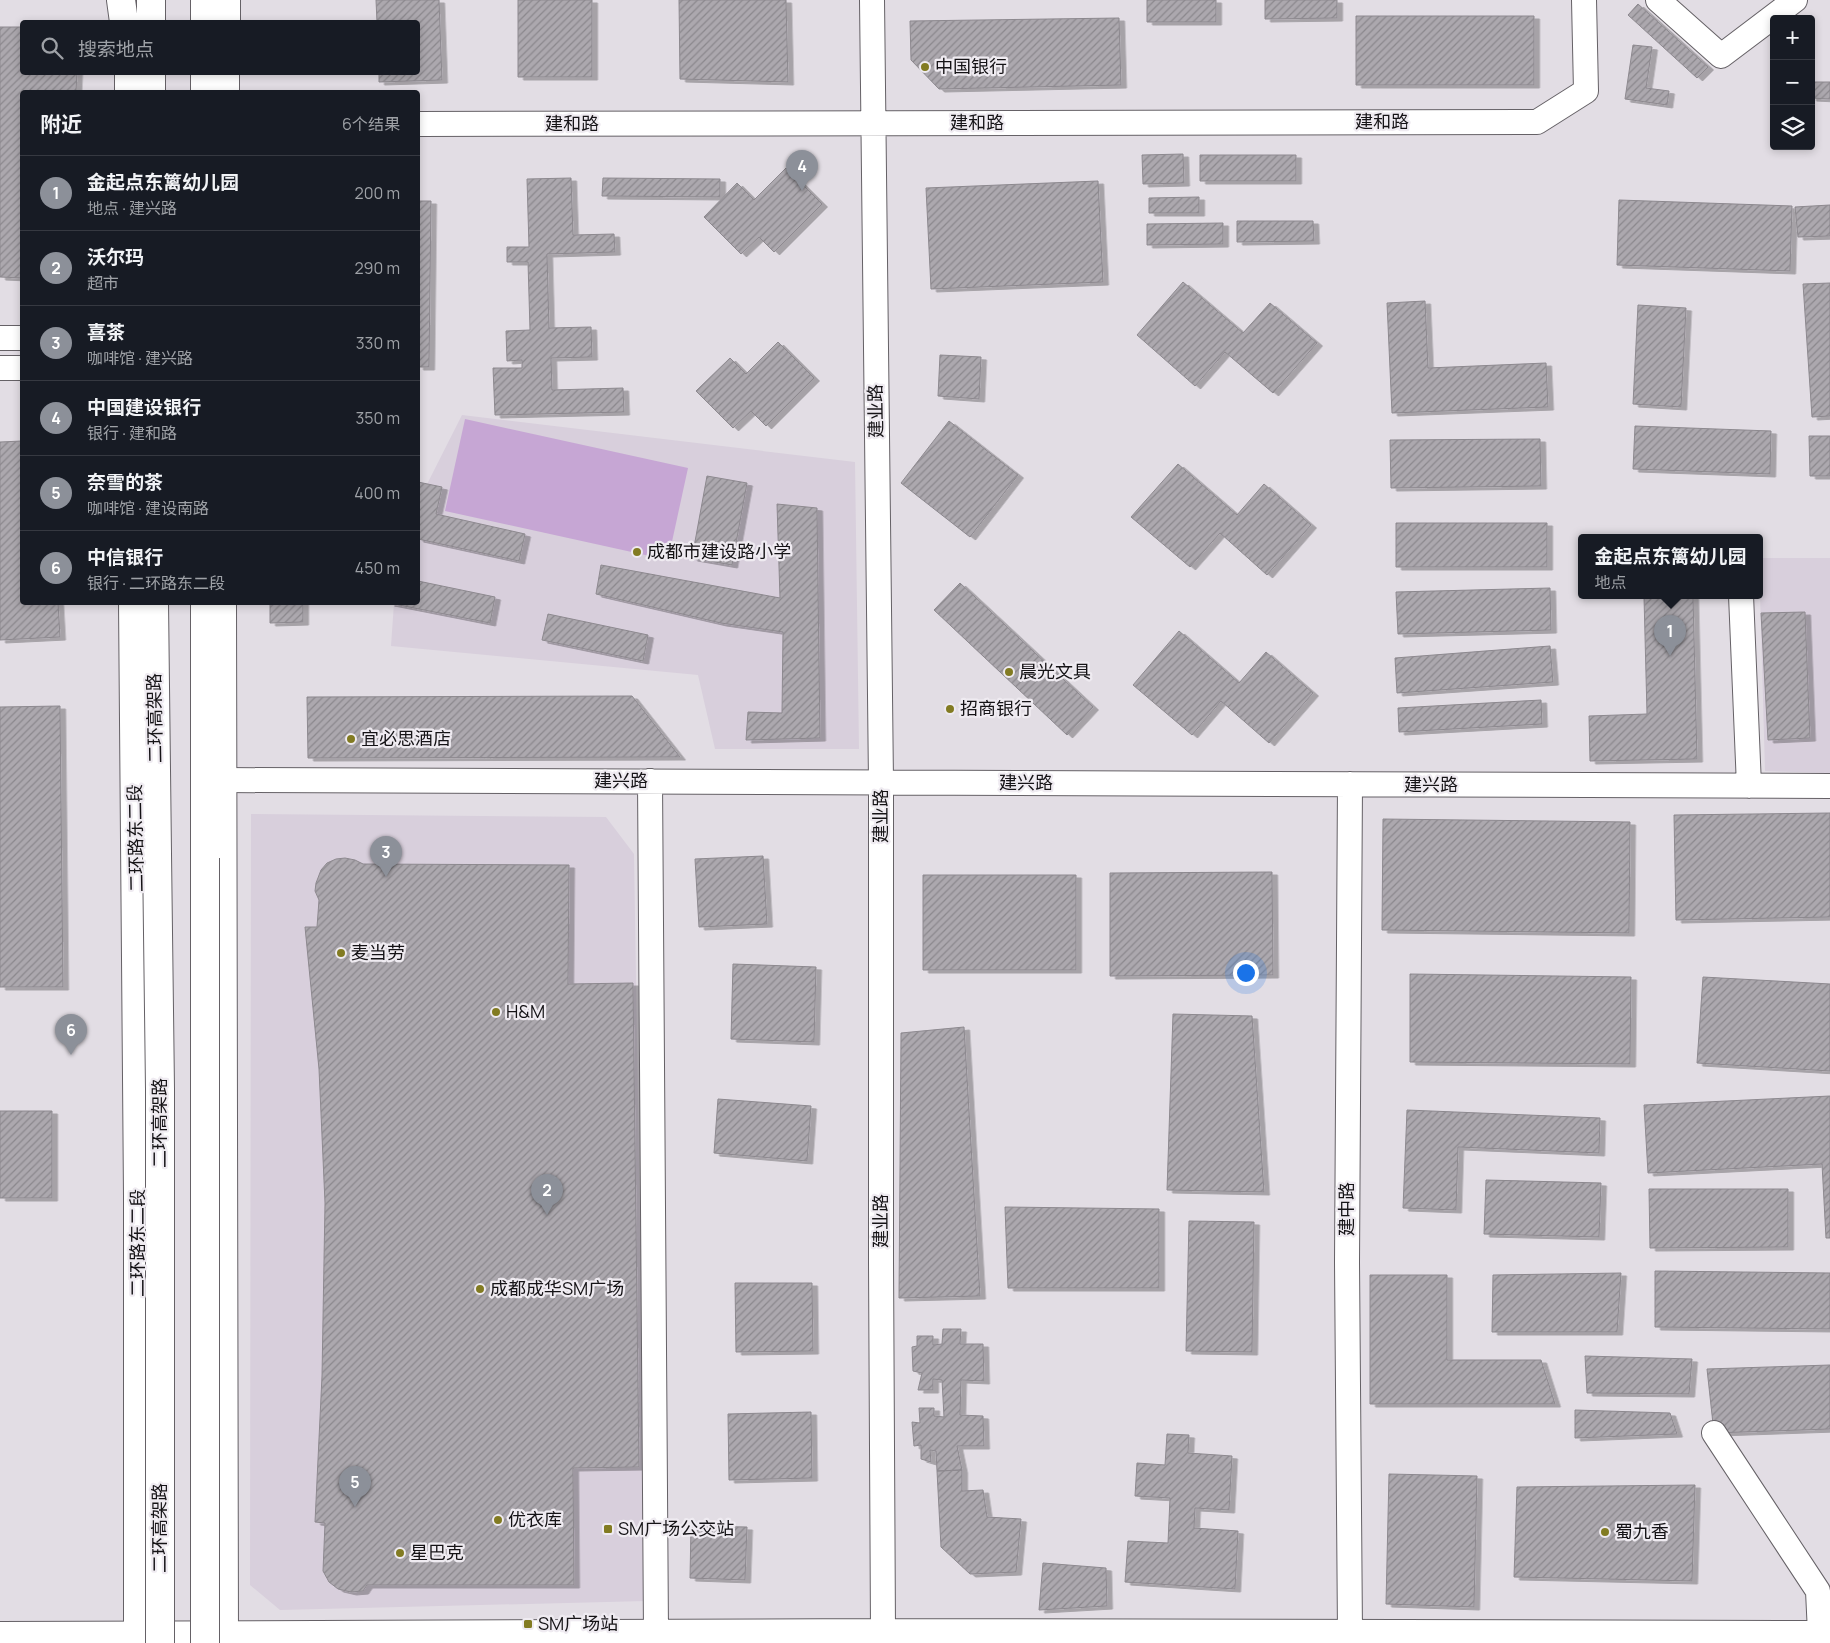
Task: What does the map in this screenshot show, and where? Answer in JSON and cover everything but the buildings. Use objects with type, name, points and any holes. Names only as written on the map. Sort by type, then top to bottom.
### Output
[{"type":"main road","points":[[122,0],[124,20]]},
{"type":"main road","points":[[129,0],[129,20]]},
{"type":"main road","points":[[151,0],[151,20]]},
{"type":"main road","points":[[205,20],[206,0]]},
{"type":"main road","points":[[226,0],[226,20]]},
{"type":"main road","points":[[129,75],[129,90]]},
{"type":"main road","points":[[151,75],[151,90]]},
{"type":"main road","points":[[205,75],[205,90]]},
{"type":"main road","points":[[225,90],[226,75]]},
{"type":"main road","name":"二环路东二段","points":[[133,605],[138,1166],[145,1640]]},
{"type":"main road","name":"二环高架路","points":[[145,1640],[160,1089],[154,605]]},
{"type":"main road","points":[[205,605],[218,1639]]},
{"type":"main road","points":[[218,1639],[222,605]]},
{"type":"street","name":"建业路","points":[[872,0],[881,782],[880,1262],[883,1631]]},
{"type":"street","name":"建和路","points":[[420,124],[1537,122],[1586,91],[1584,0]]},
{"type":"street","points":[[1658,0],[1721,56],[1795,0]]},
{"type":"street","points":[[0,338],[20,338]]},
{"type":"street","points":[[0,368],[20,368]]},
{"type":"street","points":[[1741,599],[1749,786]]},
{"type":"street","name":"建兴路","points":[[222,780],[1830,786]]},
{"type":"street","points":[[650,781],[656,1633]]},
{"type":"street","name":"建中路","points":[[1350,784],[1347,1242],[1350,1633]]},
{"type":"street","points":[[0,1634],[145,1640],[883,1631],[1085,1638],[1350,1633],[1825,1633],[1818,1591],[1714,1433]]},
{"type":"shaded area","name":"成都市建设路小学","points":[[462,415],[855,462],[859,749],[715,749],[698,675],[391,646],[394,605],[420,605],[420,498]]},
{"type":"shaded area","points":[[465,419],[688,468],[668,560],[445,511]]},
{"type":"shaded area","points":[[1763,558],[1830,558],[1830,773],[1765,771],[1760,599],[1763,599]]},
{"type":"shaded area","name":"成都成华SM广场","points":[[251,814],[606,817],[634,854],[646,1601],[280,1610],[250,1585]]},
{"type":"place","name":"中国银行","points":[[925,67]]},
{"type":"place","name":"中国建设银行","points":[[802,191]]},
{"type":"place","name":"成都市建设路小学","points":[[637,552]]},
{"type":"place","name":"金起点东篱幼儿园","points":[[1670,656]]},
{"type":"place","name":"晨光文具","points":[[1009,672]]},
{"type":"place","name":"招商银行","points":[[950,709]]},
{"type":"place","name":"宜必思酒店","points":[[351,739]]},
{"type":"place","name":"喜茶","points":[[386,877]]},
{"type":"place","name":"麦当劳","points":[[341,953]]},
{"type":"place","name":"H&M","points":[[496,1012]]},
{"type":"place","name":"中信银行","points":[[71,1055]]},
{"type":"place","name":"沃尔玛","points":[[547,1215]]},
{"type":"place","name":"成都成华SM广场","points":[[480,1289]]},
{"type":"place","name":"奈雪的茶","points":[[355,1507]]},
{"type":"place","name":"优衣库","points":[[498,1520]]},
{"type":"place","name":"SM广场公交站","points":[[608,1529]]},
{"type":"place","name":"蜀九香","points":[[1605,1532]]},
{"type":"place","name":"星巴克","points":[[400,1553]]},
{"type":"place","name":"SM广场站","points":[[528,1624]]}]
